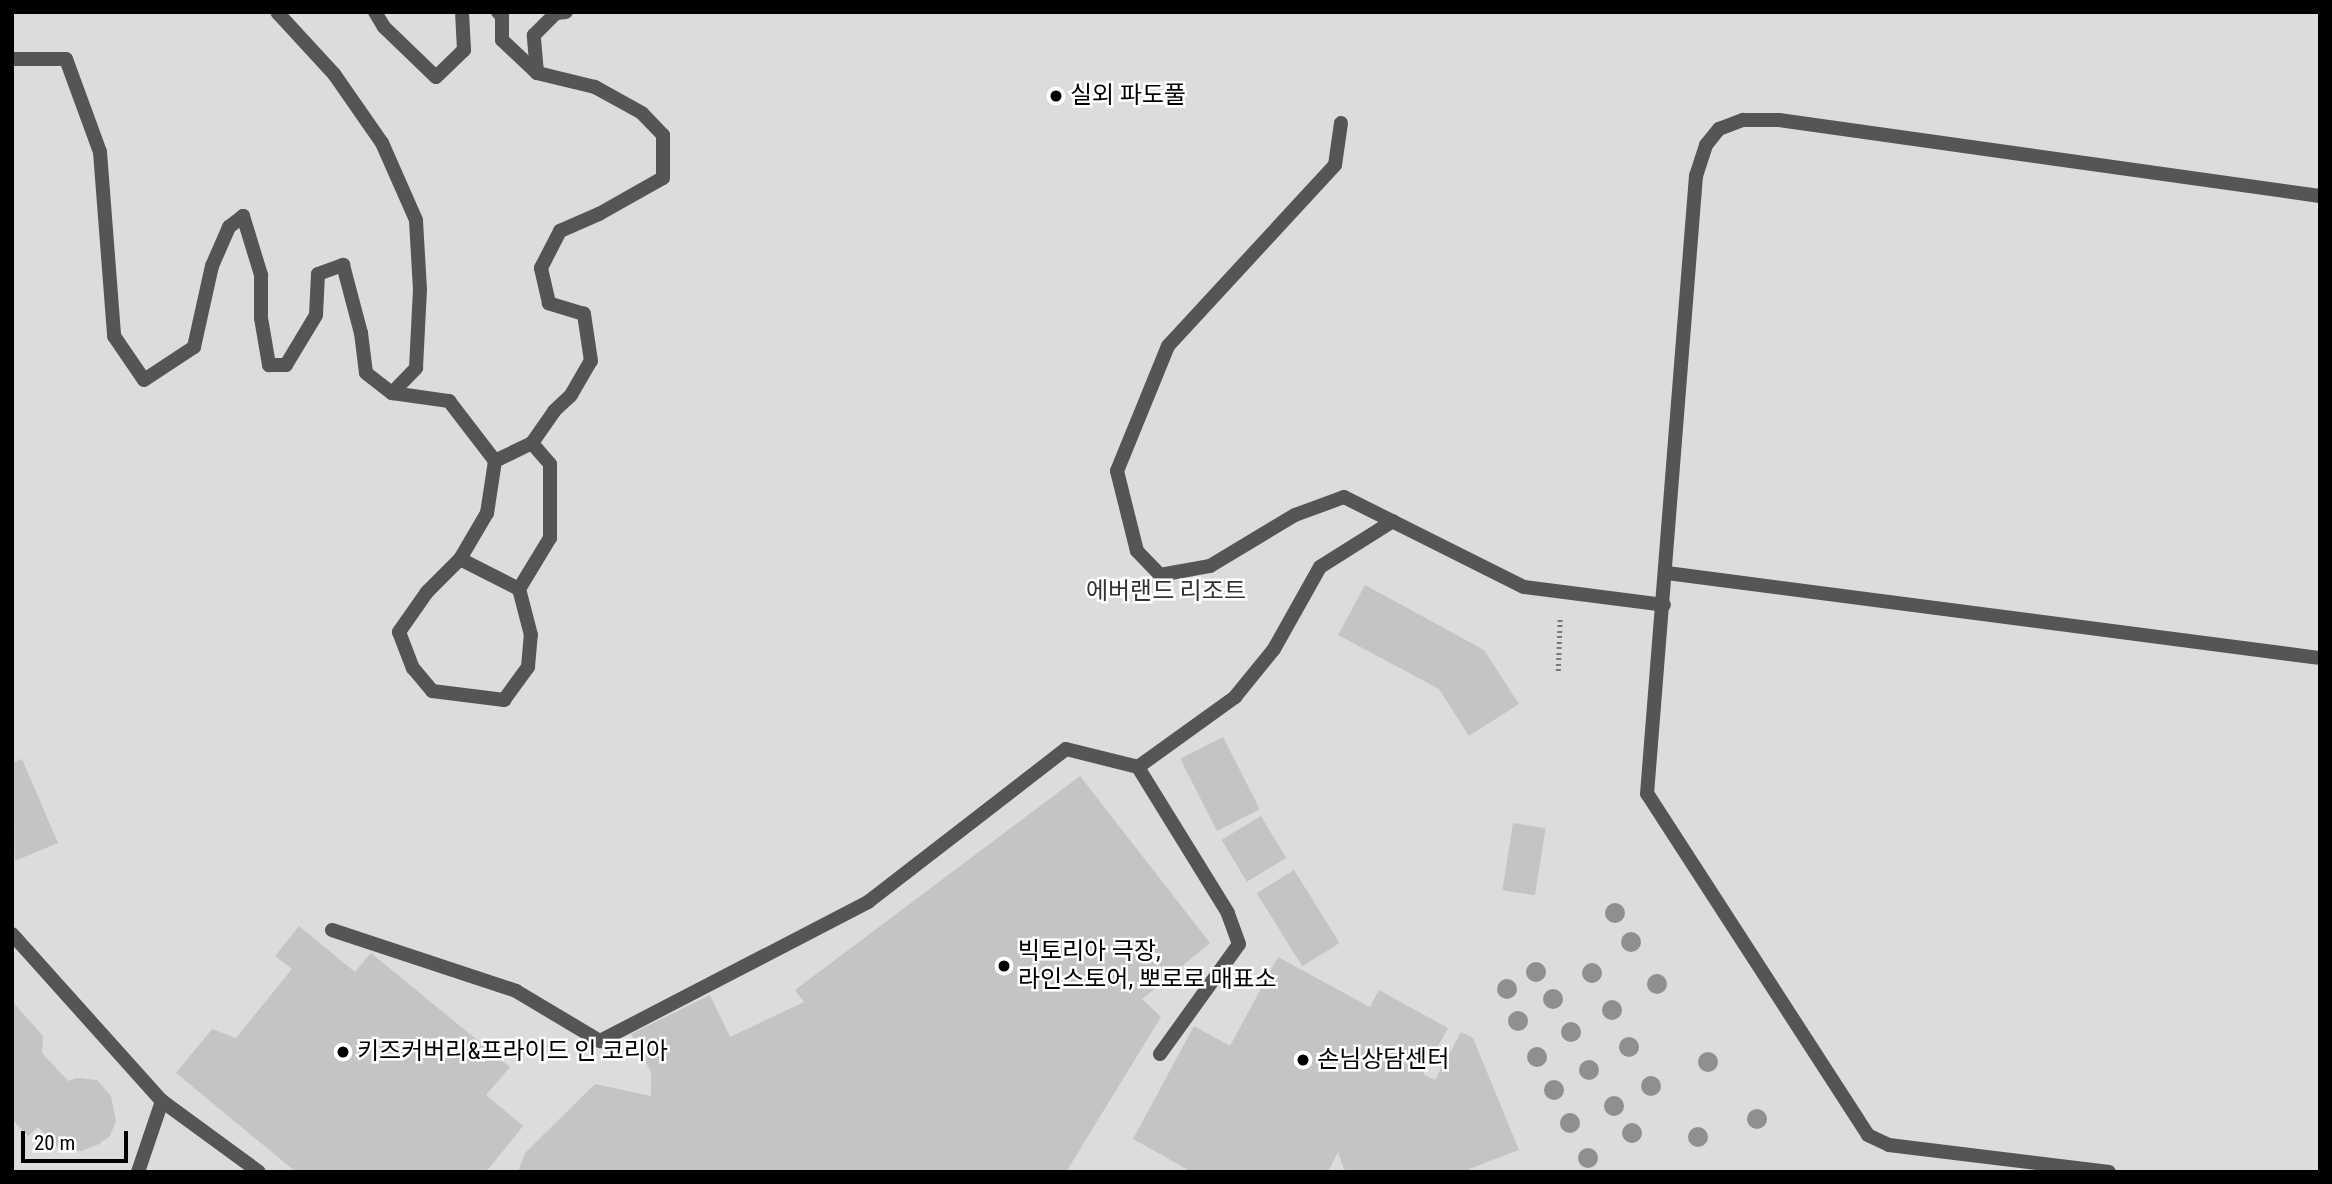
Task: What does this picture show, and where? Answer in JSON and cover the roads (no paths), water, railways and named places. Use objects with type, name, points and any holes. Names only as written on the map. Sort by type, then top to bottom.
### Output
[{"type":"street","points":[[277,12],[334,74],[382,143],[416,220],[420,290],[416,368],[392,393]]},
{"type":"street","points":[[375,12],[384,27],[436,77],[464,50],[462,12]]},
{"type":"street","points":[[495,461],[532,443],[554,411],[570,395],[591,361],[584,314],[549,303],[541,268],[560,231],[599,214],[663,178],[663,135],[642,113],[595,87],[537,73],[502,40],[502,16],[498,12]]},
{"type":"street","points":[[537,73],[534,35],[556,13],[566,12]]},
{"type":"street","points":[[12,60],[66,59],[100,152],[114,336],[144,380],[194,347],[212,266],[229,227],[243,216],[261,275],[261,318],[269,365],[286,365],[316,315],[318,274],[343,265],[361,333],[366,373],[392,393],[449,401],[495,461],[486,513],[460,559],[428,592],[398,632],[413,668],[432,691],[503,700],[527,667],[531,635],[519,589],[550,538],[550,464],[532,443]]},
{"type":"street","points":[[2109,1172],[1889,1145],[1868,1135],[1647,794],[1667,573],[1696,176],[1706,145],[1719,129],[1743,120],[1779,120],[2319,195]]},
{"type":"street","points":[[1341,123],[1335,165],[1168,346],[1117,471],[1137,551],[1160,575],[1210,566],[1296,515],[1345,497],[1524,587],[1664,605]]},
{"type":"street","points":[[1138,768],[1235,697],[1274,649],[1320,567],[1392,521]]},
{"type":"street","points":[[460,559],[519,589]]},
{"type":"street","points":[[1667,573],[2320,657]]},
{"type":"street","points":[[332,930],[516,991],[600,1041],[868,902],[1066,748],[1138,768],[1228,913],[1239,944],[1160,1054]]},
{"type":"street","points":[[12,934],[162,1101],[259,1172]]},
{"type":"street","points":[[138,1172],[162,1101]]},
{"type":"place","name":"실외 파도풀","points":[[1056,96]]},
{"type":"place","name":"빅토리아 극장, 라인스토어, 뽀로로 매표소","points":[[1004,966]]},
{"type":"place","name":"키즈커버리&프라이드 인 코리아","points":[[343,1052]]},
{"type":"place","name":"손님상담센터","points":[[1303,1060]]},
{"type":"park label","name":"에버랜드 리조트","points":[[1166,592]]}]
